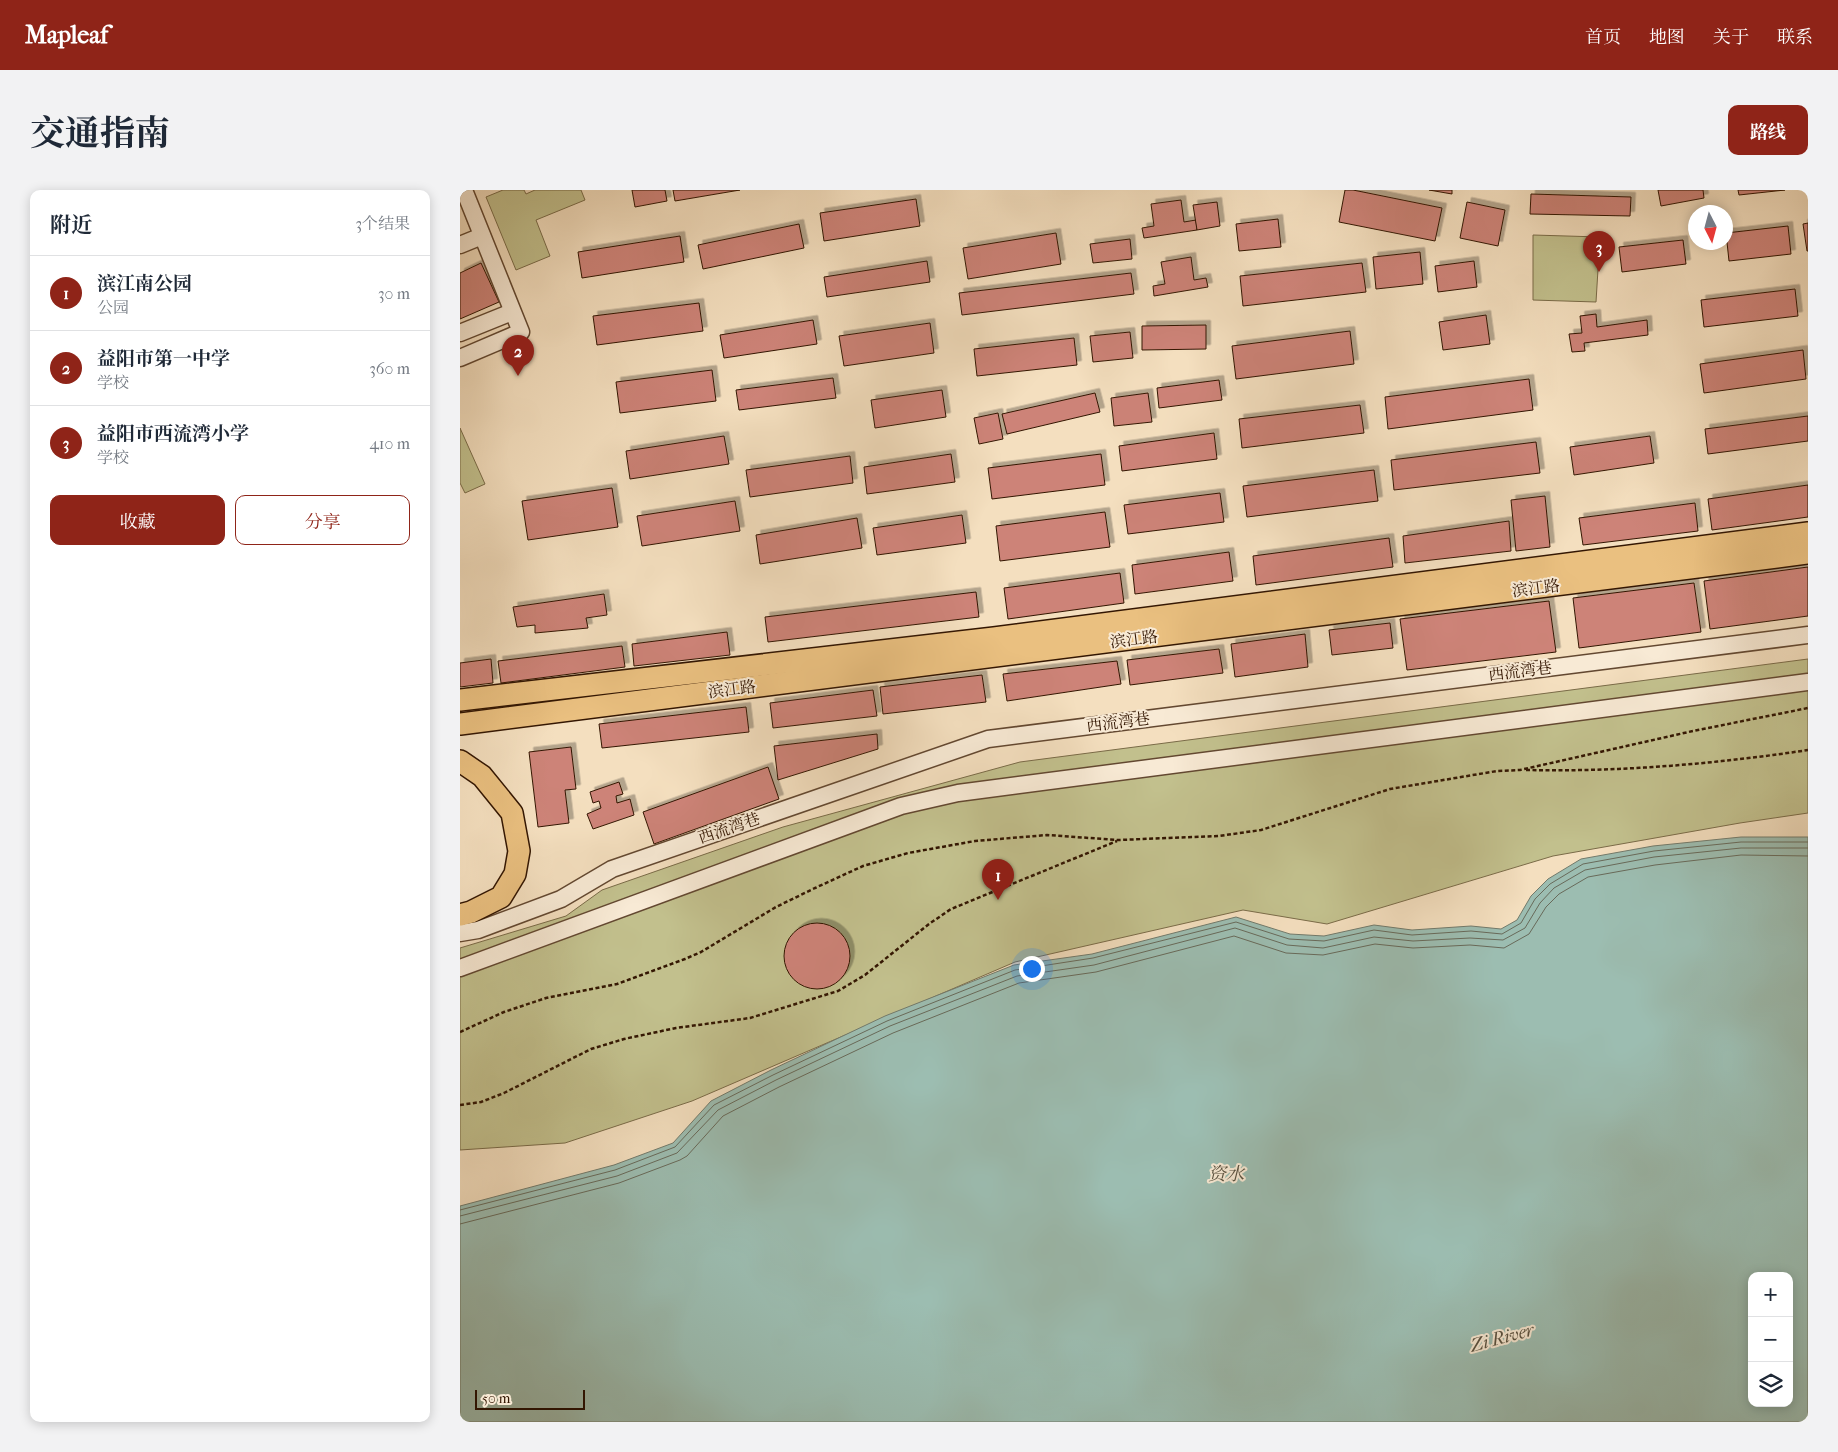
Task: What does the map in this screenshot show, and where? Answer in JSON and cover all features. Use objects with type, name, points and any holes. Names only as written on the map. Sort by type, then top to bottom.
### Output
[{"type":"main road","name":"滨江路","points":[[460,700],[984,639],[1808,532]]},
{"type":"main road","name":"滨江路","points":[[460,724],[1808,554]]},
{"type":"main road","points":[[460,761],[482,776],[512,813],[519,851],[515,874],[502,897],[471,912],[460,915]]},
{"type":"street","points":[[460,358],[521,332],[464,190]]},
{"type":"street","points":[[460,245],[482,236]]},
{"type":"street","points":[[460,333],[512,312]]},
{"type":"street","name":"西流湾巷","points":[[460,933],[478,930],[561,899],[612,869],[988,739],[1808,635]]},
{"type":"street","points":[[460,968],[902,806],[958,793],[1808,682]]},
{"type":"path","points":[[1520,770],[1692,731],[1808,708]]},
{"type":"path","points":[[460,1032],[504,1012],[546,998],[617,984],[685,959],[701,952],[776,907],[863,866],[908,853],[975,841],[1047,835],[1118,840],[1219,836],[1261,830],[1390,789],[1497,771],[1565,771],[1652,766],[1750,759],[1808,750]]},
{"type":"path","points":[[460,1105],[481,1102],[504,1093],[591,1049],[676,1028],[750,1018],[838,991],[865,975],[951,909],[1118,840]]},
{"type":"shaded area","points":[[503,190],[524,190],[526,194],[535,190],[581,190],[585,200],[536,220],[550,256],[516,270],[486,197]]},
{"type":"shaded area","points":[[1533,235],[1600,237],[1596,302],[1533,300]]},
{"type":"shaded area","points":[[460,428],[485,484],[465,493],[460,483]]},
{"type":"shaded area","points":[[1808,659],[1808,813],[1553,856],[1327,924],[1243,910],[1015,962],[692,1101],[565,1143],[460,1150],[460,948],[566,916],[602,890],[783,827],[1020,762]]},
{"type":"water","name":"资水","points":[[1741,837],[1808,837],[1808,1422],[460,1422],[460,1206],[614,1165],[673,1143],[711,1101],[771,1070],[885,1016],[1014,965],[1092,954],[1236,917],[1290,934],[1324,936],[1374,925],[1412,930],[1471,926],[1501,929],[1517,920],[1531,896],[1548,879],[1581,859],[1653,846]]},
{"type":"building","points":[[632,190],[665,190],[667,201],[635,207]]},
{"type":"building","points":[[673,190],[740,190],[675,201]]},
{"type":"building","points":[[1345,190],[1442,208],[1435,241],[1339,222]]},
{"type":"building","points":[[1429,190],[1452,190],[1452,194]]},
{"type":"building","points":[[1658,190],[1703,190],[1704,198],[1661,206]]},
{"type":"building","points":[[1738,190],[1785,190],[1739,195]]},
{"type":"building","points":[[1531,194],[1631,197],[1630,216],[1530,214]]},
{"type":"building","points":[[916,199],[920,226],[824,241],[820,213]]},
{"type":"building","points":[[1181,200],[1184,222],[1196,220],[1197,230],[1144,238],[1142,228],[1154,226],[1151,204]]},
{"type":"building","points":[[1217,202],[1220,226],[1197,230],[1193,205]]},
{"type":"building","points":[[1467,202],[1505,210],[1498,246],[1460,238]]},
{"type":"building","points":[[1278,219],[1281,247],[1239,251],[1236,224]]},
{"type":"building","points":[[1808,223],[1808,251],[1807,251],[1803,224]]},
{"type":"building","points":[[799,224],[804,248],[703,269],[698,245]]},
{"type":"building","points":[[1788,226],[1791,254],[1729,261],[1728,250],[1733,250],[1733,232]]},
{"type":"building","points":[[1056,233],[1061,264],[968,279],[963,248]]},
{"type":"building","points":[[680,236],[684,262],[582,278],[578,252]]},
{"type":"building","points":[[1130,239],[1132,259],[1093,263],[1090,244]]},
{"type":"building","points":[[1683,240],[1686,264],[1622,272],[1619,247]]},
{"type":"building","points":[[1420,252],[1423,284],[1376,289],[1373,257]]},
{"type":"building","points":[[1191,257],[1194,280],[1206,278],[1208,287],[1154,296],[1153,286],[1165,284],[1161,262]]},
{"type":"building","points":[[927,261],[930,282],[827,297],[824,277]]},
{"type":"building","points":[[1474,261],[1477,287],[1438,292],[1435,266]]},
{"type":"building","points":[[481,263],[499,302],[460,319],[460,273]]},
{"type":"building","points":[[1362,263],[1366,292],[1243,306],[1240,276]]},
{"type":"building","points":[[1131,273],[1134,294],[962,315],[959,293]]},
{"type":"building","points":[[1795,289],[1798,316],[1704,327],[1701,300]]},
{"type":"building","points":[[699,303],[703,331],[597,345],[593,316]]},
{"type":"building","points":[[1596,314],[1597,327],[1647,320],[1648,335],[1584,343],[1585,351],[1572,352],[1569,334],[1582,333],[1580,316]]},
{"type":"building","points":[[1486,315],[1490,344],[1443,350],[1439,322]]},
{"type":"building","points":[[813,320],[817,344],[724,358],[720,335]]},
{"type":"building","points":[[930,323],[934,353],[844,366],[839,336]]},
{"type":"building","points":[[1206,325],[1206,349],[1142,350],[1142,326]]},
{"type":"building","points":[[1350,331],[1354,364],[1236,379],[1232,346]]},
{"type":"building","points":[[1130,332],[1133,358],[1093,362],[1090,336]]},
{"type":"building","points":[[1074,338],[1077,365],[977,376],[974,349]]},
{"type":"building","points":[[1803,350],[1806,379],[1704,393],[1700,364]]},
{"type":"building","points":[[712,370],[716,401],[620,413],[616,382]]},
{"type":"building","points":[[833,378],[836,398],[739,410],[736,390]]},
{"type":"building","points":[[1529,379],[1533,410],[1388,429],[1385,397]]},
{"type":"building","points":[[1219,380],[1222,400],[1159,408],[1157,388]]},
{"type":"building","points":[[942,390],[946,417],[875,428],[871,400]]},
{"type":"building","points":[[1095,393],[1100,412],[1007,434],[1002,414]]},
{"type":"building","points":[[1148,393],[1152,422],[1114,426],[1111,398]]},
{"type":"building","points":[[1360,405],[1364,433],[1242,448],[1239,419]]},
{"type":"building","points":[[998,413],[1003,439],[979,444],[974,418]]},
{"type":"building","points":[[1808,416],[1808,441],[1708,454],[1705,429]]},
{"type":"building","points":[[1214,433],[1217,459],[1122,471],[1119,446]]},
{"type":"building","points":[[724,436],[729,464],[630,479],[626,451]]},
{"type":"building","points":[[1650,436],[1654,463],[1574,475],[1570,447]]},
{"type":"building","points":[[1536,442],[1540,473],[1394,490],[1391,460]]},
{"type":"building","points":[[951,454],[955,482],[867,494],[864,467]]},
{"type":"building","points":[[1101,454],[1105,485],[992,499],[988,468]]},
{"type":"building","points":[[850,456],[853,483],[750,497],[746,470]]},
{"type":"building","points":[[1374,470],[1378,501],[1247,517],[1243,486]]},
{"type":"building","points":[[1808,485],[1808,517],[1712,530],[1708,499]]},
{"type":"building","points":[[612,488],[618,527],[528,540],[522,501]]},
{"type":"building","points":[[1220,493],[1224,522],[1128,534],[1124,505]]},
{"type":"building","points":[[1545,496],[1550,547],[1516,551],[1511,500]]},
{"type":"building","points":[[735,501],[740,531],[642,546],[637,516]]},
{"type":"building","points":[[1695,503],[1698,531],[1583,545],[1579,518]]},
{"type":"building","points":[[1105,512],[1110,547],[1000,561],[996,526]]},
{"type":"building","points":[[962,515],[966,543],[877,555],[873,528]]},
{"type":"building","points":[[857,518],[862,548],[760,564],[756,535]]},
{"type":"building","points":[[1509,521],[1511,551],[1405,563],[1403,536]]},
{"type":"building","points":[[1389,538],[1393,567],[1256,585],[1253,556]]},
{"type":"building","points":[[1229,552],[1233,581],[1135,594],[1132,565]]},
{"type":"building","points":[[1808,567],[1808,616],[1710,629],[1704,581]]},
{"type":"building","points":[[1120,573],[1124,603],[1008,619],[1004,588]]},
{"type":"building","points":[[1694,583],[1701,632],[1579,648],[1573,598]]},
{"type":"building","points":[[976,592],[979,617],[768,642],[765,617]]},
{"type":"building","points":[[604,594],[607,615],[586,618],[588,628],[535,633],[535,625],[517,627],[513,607]]},
{"type":"building","points":[[1549,601],[1556,652],[1407,670],[1400,619]]},
{"type":"building","points":[[1390,623],[1393,648],[1332,655],[1329,630]]},
{"type":"building","points":[[727,632],[730,655],[634,666],[632,644]]},
{"type":"building","points":[[1305,634],[1308,667],[1235,677],[1231,644]]},
{"type":"building","points":[[622,646],[625,667],[501,683],[498,661]]},
{"type":"building","points":[[1219,649],[1223,673],[1130,685],[1127,660]]},
{"type":"building","points":[[491,659],[493,683],[460,687],[460,663]]},
{"type":"building","points":[[1117,661],[1121,684],[1007,701],[1003,674]]},
{"type":"building","points":[[982,675],[986,702],[883,714],[880,687]]},
{"type":"building","points":[[873,690],[877,716],[773,728],[770,703]]},
{"type":"building","points":[[746,707],[749,732],[602,748],[599,724]]},
{"type":"building","points":[[877,734],[878,749],[778,780],[774,746]]},
{"type":"building","points":[[571,747],[576,789],[565,790],[569,823],[538,827],[529,752]]},
{"type":"building","points":[[768,767],[779,799],[654,844],[643,812]]},
{"type":"building","points":[[619,782],[623,794],[616,796],[617,803],[630,799],[634,815],[593,829],[587,814],[601,808],[599,801],[593,803],[590,792]]},
{"type":"building","points":[[817,923],[829,926],[840,933],[847,944],[850,956],[847,968],[840,979],[829,986],[817,989],[805,986],[794,979],[787,968],[784,956],[787,944],[794,933],[805,926]]},
{"type":"place","name":"益阳市西流湾小学","points":[[1599,272]]},
{"type":"place","name":"益阳市第一中学","points":[[518,376]]},
{"type":"place","name":"滨江南公园","points":[[998,900]]},
{"type":"water label","name":"Zi River","points":[[1502,1338]]}]
